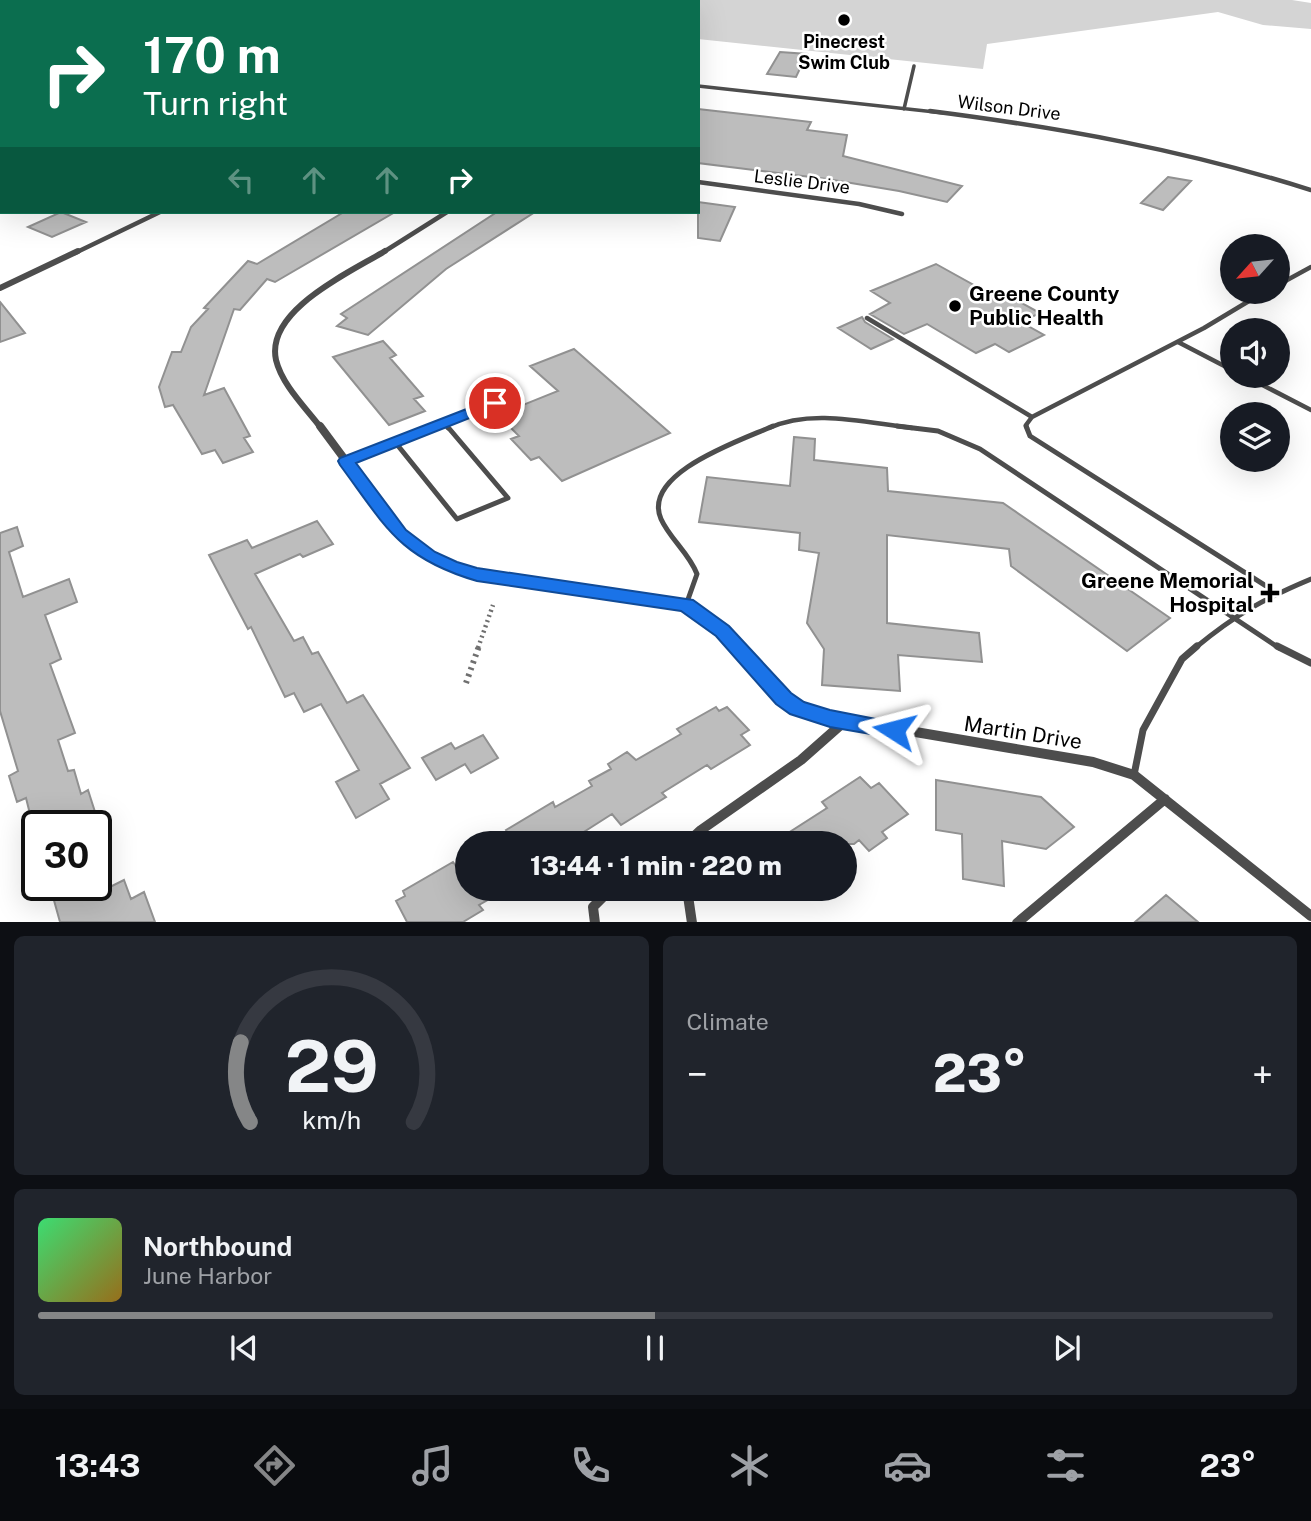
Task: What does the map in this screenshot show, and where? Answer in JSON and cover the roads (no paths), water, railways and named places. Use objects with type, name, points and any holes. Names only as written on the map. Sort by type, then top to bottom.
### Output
[{"type":"street","points":[[904,109],[914,66]]},
{"type":"street","name":"Wilson Drive","points":[[700,86],[904,109],[1113,137],[1230,166],[1311,190]]},
{"type":"street","name":"Leslie Drive","points":[[700,182],[859,204],[902,214]]},
{"type":"street","points":[[0,288],[156,214]]},
{"type":"street","name":"Martin Drive","points":[[444,214],[305,301],[291,313],[280,331],[275,349],[279,369],[400,534],[429,556],[451,567],[477,575],[686,605],[722,631],[783,698],[815,715],[1093,762],[1134,775],[1307,913]]},
{"type":"street","points":[[700,831],[801,760],[844,722]]},
{"type":"street","points":[[1017,922],[1165,799]]},
{"type":"street","points":[[595,922],[593,907],[599,901]]},
{"type":"street","points":[[689,901],[692,922]]},
{"type":"lane","points":[[1290,279],[1310,268]]},
{"type":"lane","points":[[1243,304],[1178,342],[1032,417],[1026,425],[1030,436],[1277,593]]},
{"type":"lane","points":[[867,318],[1032,417]]},
{"type":"lane","points":[[1178,342],[1220,364]]},
{"type":"lane","points":[[1268,388],[1311,410]]},
{"type":"lane","points":[[346,461],[495,403]]},
{"type":"lane","points":[[686,605],[697,574],[691,559],[662,520],[658,506],[661,493],[668,482],[687,465],[782,422],[827,418],[938,431],[961,439],[1281,649],[1311,663]]},
{"type":"lane","points":[[395,442],[457,519],[508,498],[444,423]]},
{"type":"lane","points":[[1134,775],[1143,730],[1182,659],[1232,617],[1277,593],[1311,579]]},
{"type":"place","name":"Pinecrest Swim Club","points":[[844,20]]},
{"type":"place","name":"Greene County Public Health","points":[[955,306]]},
{"type":"place","name":"Greene Memorial Hospital","points":[[1270,593]]}]
